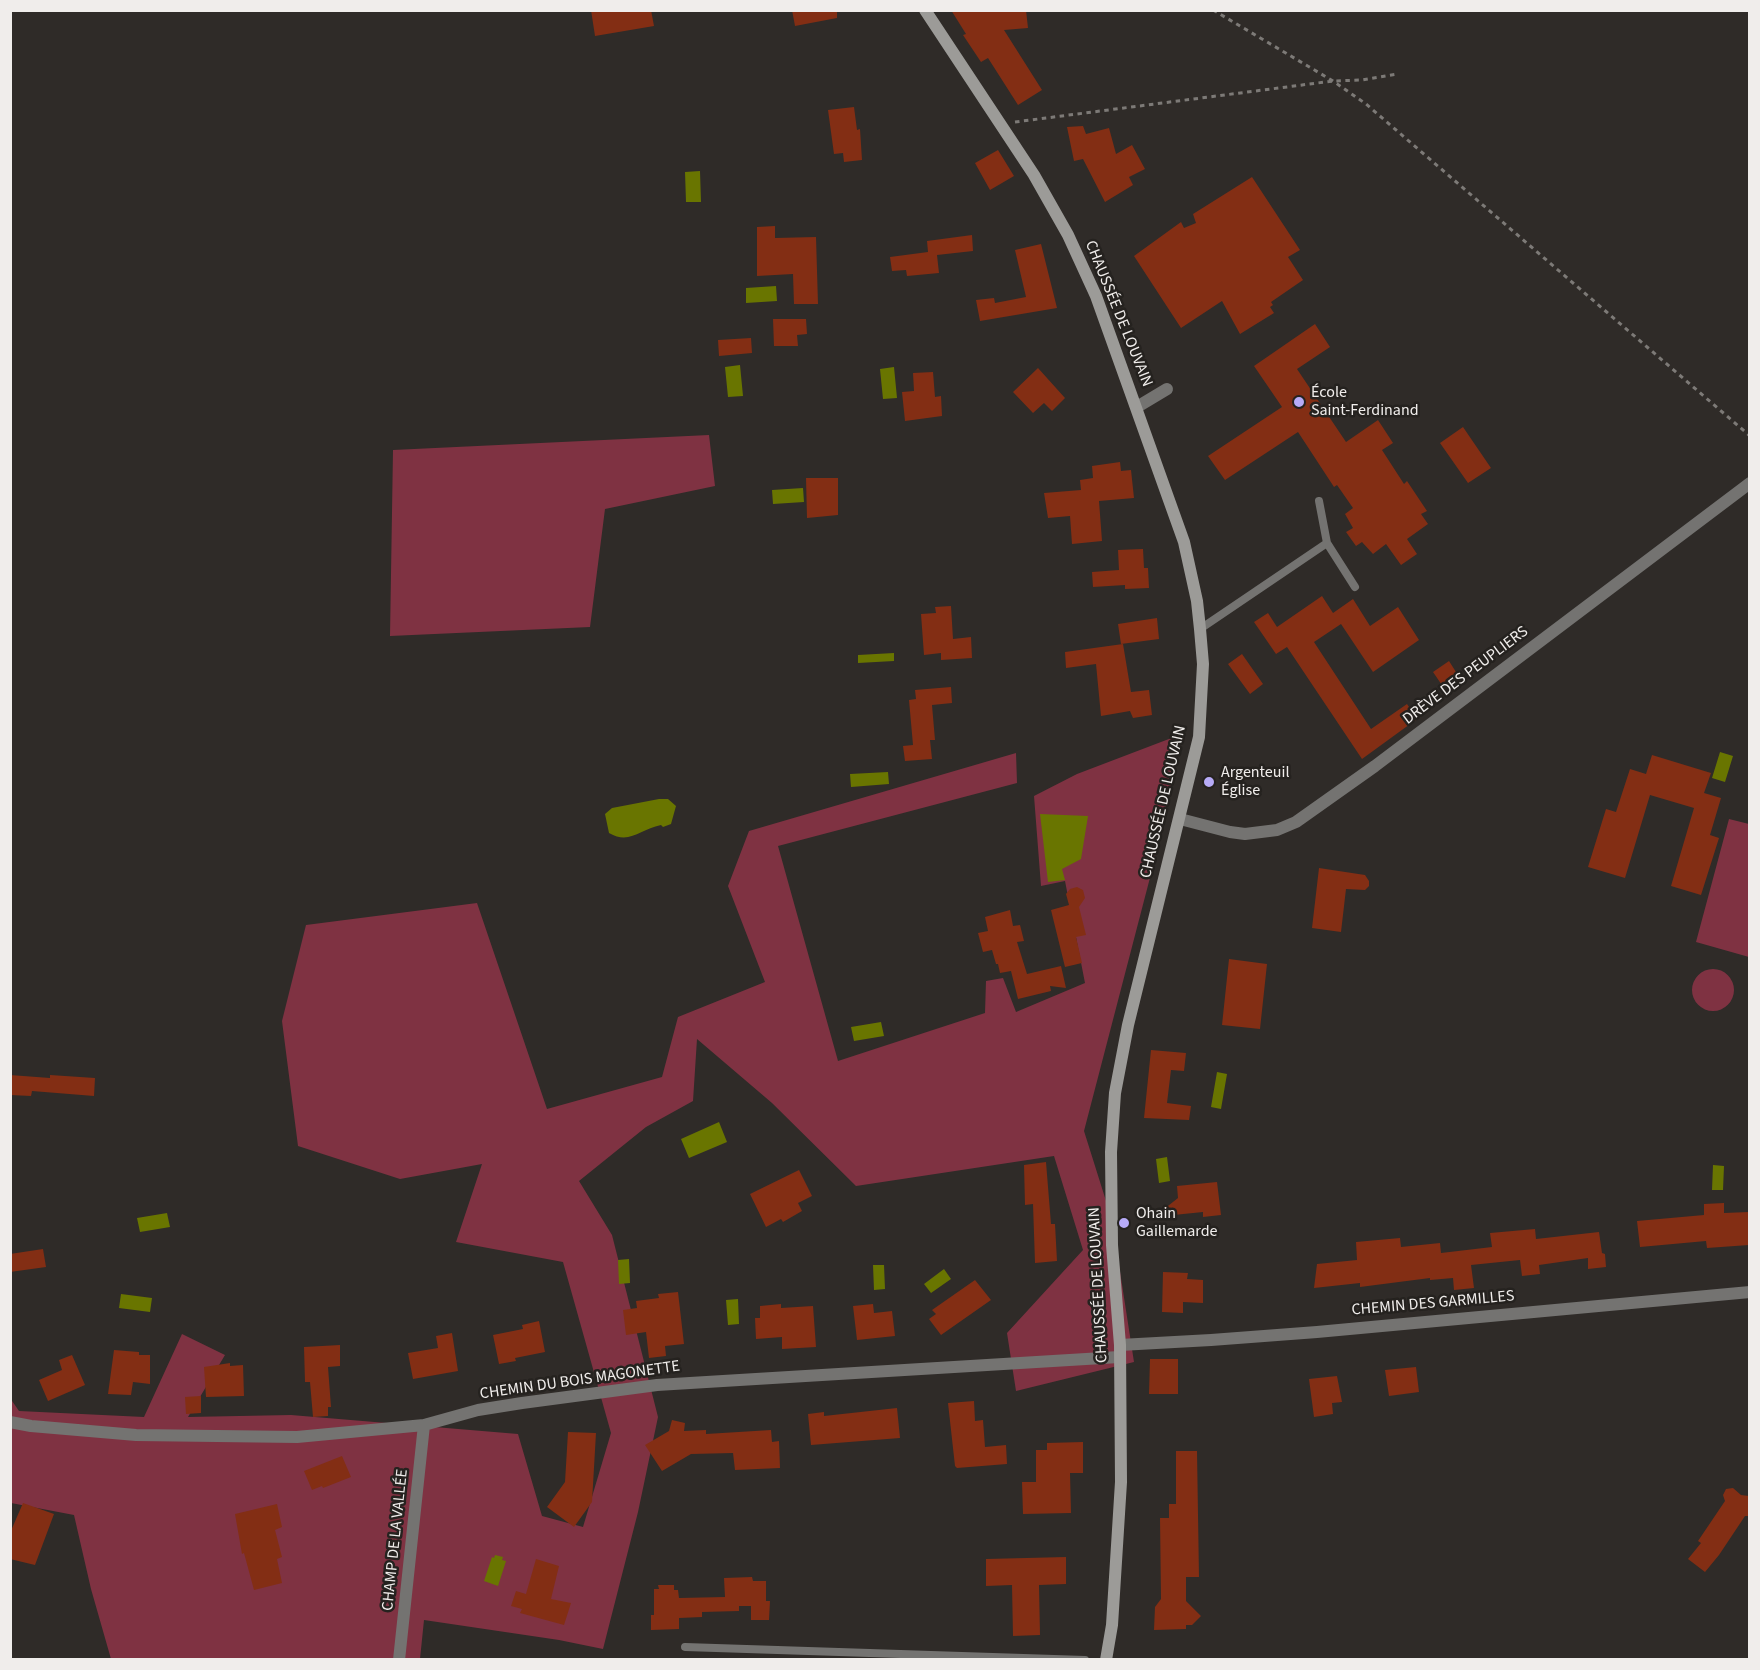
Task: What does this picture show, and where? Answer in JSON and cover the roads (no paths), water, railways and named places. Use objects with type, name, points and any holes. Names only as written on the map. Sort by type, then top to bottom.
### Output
[{"type":"main road","name":"CHAUSSÉE DE LOUVAIN","points":[[925,10],[1034,175],[1068,235],[1096,296],[1137,407],[1184,542],[1197,601],[1203,664],[1199,737],[1130,1014],[1115,1093],[1111,1152],[1112,1245],[1119,1351],[1121,1482],[1112,1625],[1106,1659]]},
{"type":"street","points":[[1137,407],[1167,389]]},
{"type":"street","name":"DRÈVE DES PEUPLIERS","points":[[1180,819],[1245,834],[1276,830],[1296,822],[1749,483]]},
{"type":"street","name":"CHEMIN DES GARMILLES","points":[[1119,1351],[1211,1340],[1749,1292]]},
{"type":"street","name":"CHEMIN DU BOIS MAGONETTE","points":[[10,1422],[31,1426],[135,1435],[297,1437],[424,1425],[478,1410],[657,1385],[1119,1351]]},
{"type":"street","name":"CHAMP DE LA VALLÉE","points":[[399,1659],[424,1425]]},
{"type":"lane","points":[[1318,501],[1327,543],[1355,587]]},
{"type":"lane","points":[[1200,629],[1327,543]]},
{"type":"lane","points":[[685,1647],[1085,1659]]},
{"type":"place","name":"École Saint-Ferdinand","points":[[1299,402]]},
{"type":"place","name":"Argenteuil Église","points":[[1209,782]]},
{"type":"place","name":"Ohain Gaillemarde","points":[[1124,1223]]}]
